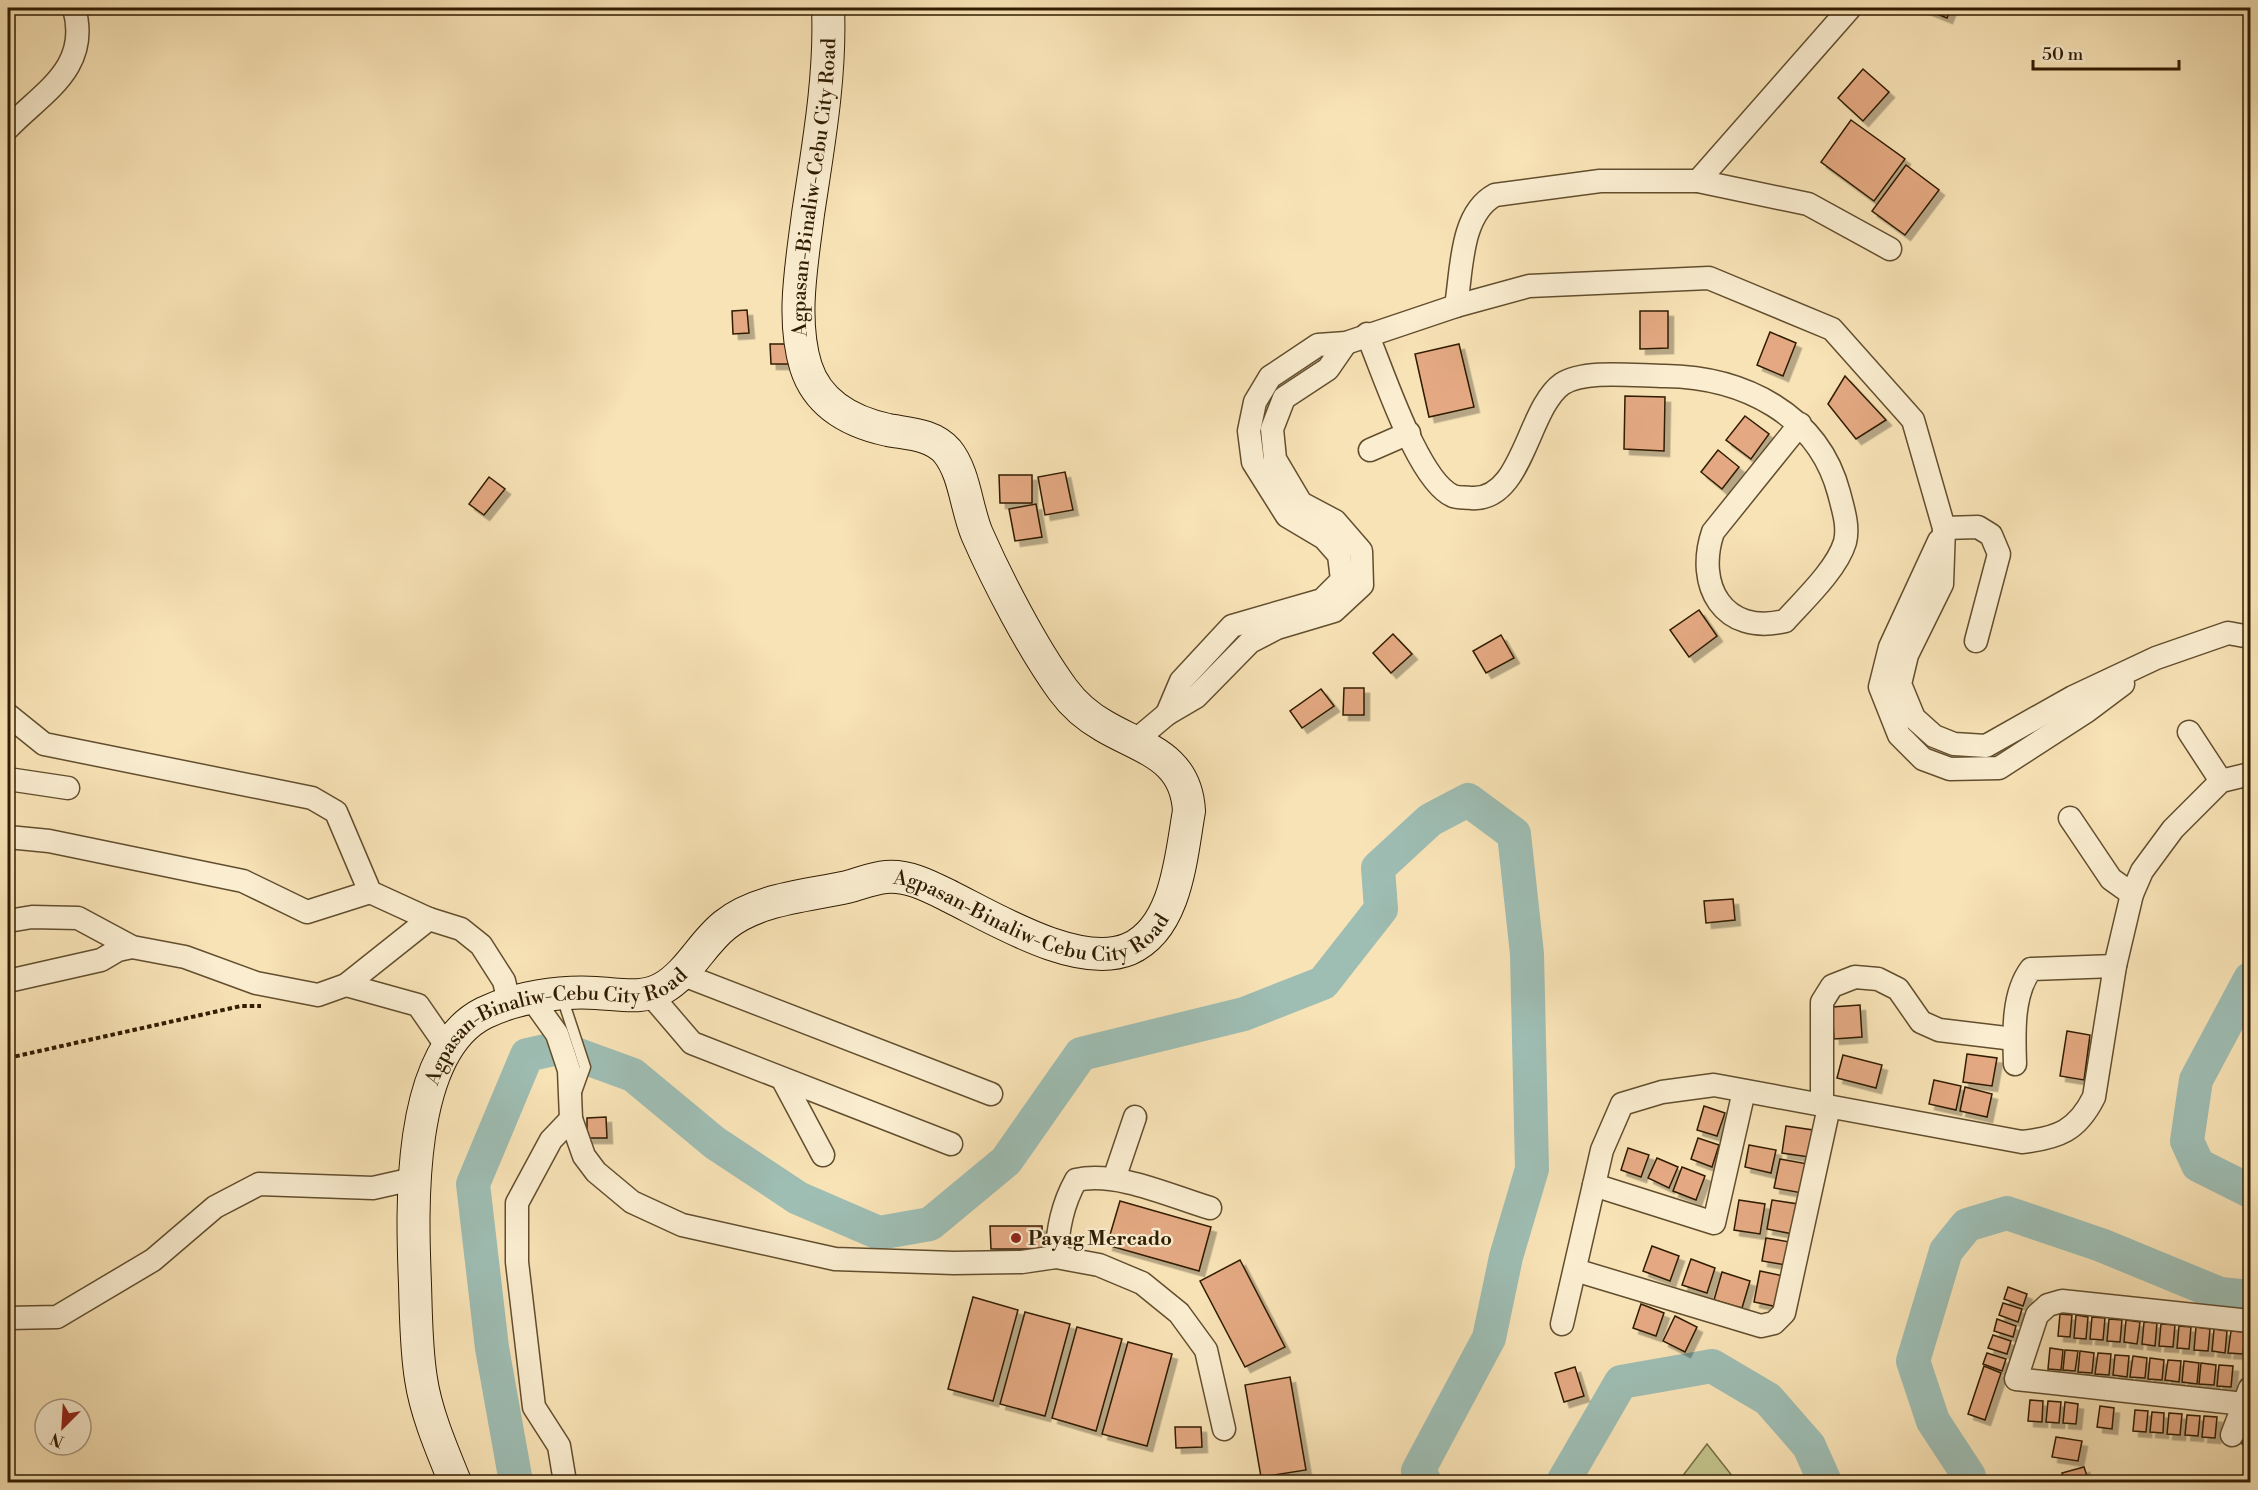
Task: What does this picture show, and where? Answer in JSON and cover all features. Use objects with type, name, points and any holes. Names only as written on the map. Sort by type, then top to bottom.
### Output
[{"type":"main road","name":"Agpasan-Binaliw-Cebu City Road","points":[[455,1482],[421,1383],[416,1321],[413,1179],[423,1112],[431,1083],[447,1047],[460,1029],[480,1015],[534,998],[595,993],[624,996],[650,994],[665,987],[681,974],[722,927],[743,912],[887,877],[928,885],[1052,944],[1092,953],[1110,954],[1130,949],[1160,923],[1170,900],[1189,811],[1188,798],[1177,771],[1165,759],[1136,740],[1105,727],[1083,712],[1064,691],[1045,662],[977,534],[964,500],[958,469],[946,450],[932,439],[864,423],[844,414],[829,404],[815,388],[801,346],[800,276],[826,68],[828,8]]},
{"type":"street","points":[[8,128],[61,80],[71,63],[77,19],[74,8]]},
{"type":"street","points":[[1698,181],[1850,8]]},
{"type":"street","points":[[1456,306],[1470,221],[1484,201],[1495,195],[1600,181],[1698,181],[1808,204],[1890,249]]},
{"type":"street","points":[[1167,714],[1181,681],[1232,626],[1322,600],[1342,580],[1339,555],[1324,538],[1287,516],[1253,462],[1249,431],[1255,402],[1270,377],[1318,345],[1346,343],[1367,334],[1456,306],[1529,286],[1709,278],[1832,328],[1913,420],[1944,528],[1890,647],[1880,687],[1899,735],[1923,759],[1950,769],[1999,768],[2087,711],[2156,658],[2228,633],[2250,637]]},
{"type":"street","points":[[1367,334],[1421,462],[1436,484],[1454,497],[1475,498],[1493,495],[1509,477],[1550,394],[1564,383],[1586,376],[1674,376],[1727,383],[1761,397],[1800,424],[1833,473],[1846,520],[1846,539],[1840,556],[1785,621],[1758,624],[1734,618],[1722,608],[1712,586],[1707,563],[1708,548],[1713,532],[1800,424]]},
{"type":"street","points":[[1136,740],[1167,714],[1196,697],[1250,642],[1277,628],[1334,611],[1362,585],[1361,551],[1335,521],[1301,503],[1275,459],[1272,429],[1284,398],[1328,369],[1346,343]]},
{"type":"street","points":[[1370,450],[1408,433]]},
{"type":"street","points":[[1944,528],[1978,526],[1991,535],[1999,554],[1976,641]]},
{"type":"street","points":[[1232,626],[1250,642]]},
{"type":"street","points":[[8,715],[44,744],[312,798],[336,812],[370,892]]},
{"type":"street","points":[[2189,732],[2221,781]]},
{"type":"street","points":[[1562,1324],[1602,1150],[1622,1104],[1662,1092],[1714,1085],[2022,1142],[2048,1139],[2067,1130],[2085,1115],[2094,1097],[2115,966],[2132,894],[2142,871],[2173,829],[2221,781],[2250,774]]},
{"type":"street","points":[[8,779],[68,788]]},
{"type":"street","points":[[2070,818],[2111,879],[2132,894]]},
{"type":"street","points":[[8,837],[49,841],[243,881],[307,912],[370,892],[429,919],[461,928],[481,945],[504,981],[534,998],[566,1034],[577,1068],[572,1110],[584,1156],[596,1172],[632,1202],[682,1225],[836,1259],[954,1263],[1022,1262],[1056,1257],[1100,1265],[1142,1283],[1179,1313],[1206,1350],[1224,1429]]},
{"type":"street","points":[[8,921],[32,917],[78,918],[132,947],[185,957],[256,983],[318,994],[346,985],[429,919]]},
{"type":"street","points":[[8,981],[101,960],[118,950],[132,947]]},
{"type":"street","points":[[2015,1064],[2014,1039],[2021,982],[2031,969],[2115,966]]},
{"type":"street","points":[[681,974],[991,1094]]},
{"type":"street","points":[[1575,1270],[1761,1326],[1774,1323],[1784,1313],[1825,1106],[1822,1002],[1832,986],[1855,977],[1878,979],[1898,989],[1921,1022],[1939,1030],[2014,1039]]},
{"type":"street","points":[[346,985],[418,1005],[447,1047]]},
{"type":"street","points":[[650,994],[692,1043],[951,1144]]},
{"type":"street","points":[[783,1080],[823,1155]]},
{"type":"street","points":[[1594,1185],[1714,1223],[1744,1091]]},
{"type":"street","points":[[566,1482],[559,1446],[534,1407],[517,1262],[517,1203],[551,1140],[572,1110]]},
{"type":"street","points":[[1114,1179],[1135,1117]]},
{"type":"street","points":[[1056,1257],[1058,1228],[1065,1200],[1076,1180],[1089,1177],[1114,1179],[1210,1208]]},
{"type":"street","points":[[8,1318],[57,1317],[153,1260],[215,1207],[259,1184],[373,1188],[413,1179]]},
{"type":"street","points":[[2232,1435],[2247,1396],[2016,1379],[2037,1315],[2048,1305],[2062,1301],[2250,1321]]},
{"type":"path","points":[[8,1058],[241,1006],[264,1006]]},
{"type":"green space","points":[[1707,1444],[1737,1482],[1678,1482]]},
{"type":"building","points":[[1922,8],[1951,8],[1947,18]]},
{"type":"building","points":[[1863,69],[1889,92],[1863,121],[1838,98]]},
{"type":"building","points":[[1851,120],[1905,159],[1874,201],[1821,162]]},
{"type":"building","points":[[1906,165],[1939,190],[1905,235],[1872,211]]},
{"type":"building","points":[[747,310],[749,333],[733,334],[732,311]]},
{"type":"building","points":[[1640,311],[1668,311],[1668,348],[1640,349]]},
{"type":"building","points":[[1770,332],[1796,343],[1783,376],[1757,365]]},
{"type":"building","points":[[770,344],[790,344],[790,364],[771,364]]},
{"type":"building","points":[[1459,344],[1474,407],[1429,417],[1415,354]]},
{"type":"building","points":[[1845,376],[1886,420],[1856,439],[1828,404]]},
{"type":"building","points":[[1625,396],[1665,397],[1664,451],[1624,449]]},
{"type":"building","points":[[1745,416],[1769,434],[1751,459],[1726,440]]},
{"type":"building","points":[[1718,450],[1739,467],[1722,489],[1701,472]]},
{"type":"building","points":[[1065,472],[1073,510],[1045,515],[1038,477]]},
{"type":"building","points":[[999,475],[1032,475],[1032,503],[1000,503]]},
{"type":"building","points":[[489,477],[505,489],[484,515],[469,504]]},
{"type":"building","points":[[1036,504],[1042,537],[1015,541],[1009,509]]},
{"type":"building","points":[[1699,610],[1717,636],[1689,657],[1670,630]]},
{"type":"building","points":[[1393,634],[1412,654],[1391,673],[1373,653]]},
{"type":"building","points":[[1501,635],[1514,658],[1486,673],[1473,651]]},
{"type":"building","points":[[1344,688],[1364,688],[1364,715],[1343,715]]},
{"type":"building","points":[[1321,689],[1334,706],[1302,728],[1290,711]]},
{"type":"building","points":[[1733,899],[1735,920],[1706,923],[1704,901]]},
{"type":"building","points":[[1860,1005],[1862,1037],[1834,1039],[1832,1007]]},
{"type":"building","points":[[2067,1031],[2090,1035],[2084,1080],[2060,1076]]},
{"type":"building","points":[[1967,1054],[1997,1058],[1992,1086],[1963,1082]]},
{"type":"building","points":[[1843,1055],[1882,1065],[1876,1088],[1837,1078]]},
{"type":"building","points":[[1934,1080],[1961,1086],[1956,1110],[1929,1104]]},
{"type":"building","points":[[1965,1087],[1992,1094],[1987,1117],[1960,1111]]},
{"type":"building","points":[[1704,1106],[1725,1113],[1717,1136],[1697,1130]]},
{"type":"building","points":[[606,1117],[607,1138],[587,1138],[587,1118]]},
{"type":"building","points":[[1786,1126],[1813,1130],[1809,1157],[1782,1153]]},
{"type":"building","points":[[1698,1138],[1719,1145],[1712,1167],[1691,1159]]},
{"type":"building","points":[[1749,1145],[1776,1150],[1771,1173],[1745,1167]]},
{"type":"building","points":[[1628,1148],[1649,1155],[1641,1177],[1621,1170]]},
{"type":"building","points":[[1657,1158],[1678,1167],[1669,1188],[1648,1178]]},
{"type":"building","points":[[1780,1159],[1808,1164],[1802,1193],[1774,1188]]},
{"type":"building","points":[[1682,1167],[1705,1176],[1696,1200],[1673,1191]]},
{"type":"building","points":[[1739,1200],[1765,1204],[1760,1234],[1734,1230]]},
{"type":"building","points":[[1772,1200],[1798,1204],[1793,1234],[1767,1229]]},
{"type":"building","points":[[1120,1201],[1211,1227],[1199,1271],[1107,1245]]},
{"type":"building","name":"Payag Mercado","points":[[990,1226],[1042,1226],[1042,1249],[991,1249]]},
{"type":"building","points":[[1766,1238],[1790,1242],[1786,1265],[1762,1261]]},
{"type":"building","points":[[1652,1246],[1679,1256],[1670,1281],[1643,1271]]},
{"type":"building","points":[[1691,1259],[1715,1268],[1707,1293],[1682,1285]]},
{"type":"building","points":[[1240,1260],[1285,1347],[1245,1367],[1200,1281]]},
{"type":"building","points":[[1760,1271],[1784,1276],[1778,1307],[1754,1302]]},
{"type":"building","points":[[1722,1272],[1750,1281],[1742,1308],[1714,1300]]},
{"type":"building","points":[[2008,1287],[2027,1294],[2023,1306],[2004,1299]]},
{"type":"building","points":[[973,1297],[1018,1310],[993,1401],[948,1389]]},
{"type":"building","points":[[2003,1303],[2022,1309],[2018,1322],[1999,1315]]},
{"type":"building","points":[[1641,1304],[1664,1313],[1656,1336],[1633,1328]]},
{"type":"building","points":[[1025,1312],[1070,1324],[1045,1416],[1000,1404]]},
{"type":"building","points":[[2060,1314],[2072,1315],[2070,1337],[2058,1336]]},
{"type":"building","points":[[2076,1315],[2088,1317],[2086,1339],[2074,1338]]},
{"type":"building","points":[[1675,1316],[1697,1327],[1685,1352],[1663,1341]]},
{"type":"building","points":[[2092,1317],[2105,1318],[2103,1340],[2090,1339]]},
{"type":"building","points":[[1997,1319],[2016,1326],[2013,1337],[1994,1331]]},
{"type":"building","points":[[2109,1319],[2122,1320],[2120,1342],[2107,1341]]},
{"type":"building","points":[[2126,1320],[2140,1322],[2137,1344],[2124,1342]]},
{"type":"building","points":[[2144,1322],[2157,1323],[2155,1346],[2142,1344]]},
{"type":"building","points":[[2161,1324],[2175,1325],[2173,1347],[2159,1346]]},
{"type":"building","points":[[2179,1326],[2191,1327],[2189,1349],[2177,1348]]},
{"type":"building","points":[[1077,1327],[1122,1339],[1096,1431],[1052,1418]]},
{"type":"building","points":[[2196,1327],[2210,1329],[2208,1351],[2194,1350]]},
{"type":"building","points":[[2214,1329],[2227,1331],[2225,1353],[2212,1351]]},
{"type":"building","points":[[2231,1331],[2245,1332],[2243,1354],[2228,1353]]},
{"type":"building","points":[[1993,1335],[2011,1341],[2007,1354],[1988,1348]]},
{"type":"building","points":[[1128,1342],[1172,1354],[1147,1446],[1102,1434]]},
{"type":"building","points":[[2050,1348],[2063,1350],[2061,1370],[2048,1369]]},
{"type":"building","points":[[2065,1350],[2078,1351],[2075,1371],[2063,1370]]},
{"type":"building","points":[[2080,1351],[2094,1353],[2092,1373],[2078,1372]]},
{"type":"building","points":[[1987,1353],[2006,1359],[2002,1371],[1983,1364]]},
{"type":"building","points":[[2098,1353],[2111,1354],[2109,1375],[2095,1374]]},
{"type":"building","points":[[2115,1355],[2129,1356],[2127,1377],[2113,1375]]},
{"type":"building","points":[[2133,1356],[2147,1358],[2145,1378],[2130,1377]]},
{"type":"building","points":[[2150,1358],[2164,1360],[2162,1380],[2148,1379]]},
{"type":"building","points":[[2168,1360],[2181,1361],[2179,1382],[2165,1380]]},
{"type":"building","points":[[2184,1361],[2199,1363],[2197,1384],[2182,1382]]},
{"type":"building","points":[[2201,1363],[2216,1365],[2214,1385],[2199,1384]]},
{"type":"building","points":[[2219,1365],[2233,1366],[2231,1387],[2217,1386]]},
{"type":"building","points":[[1984,1366],[2001,1373],[1985,1420],[1968,1414]]},
{"type":"building","points":[[1575,1367],[1584,1396],[1564,1402],[1555,1373]]},
{"type":"building","points":[[1290,1377],[1306,1470],[1261,1477],[1245,1385]]},
{"type":"building","points":[[2030,1400],[2043,1401],[2042,1422],[2028,1421]]},
{"type":"building","points":[[2048,1401],[2061,1402],[2059,1423],[2046,1422]]},
{"type":"building","points":[[2065,1402],[2078,1404],[2076,1424],[2063,1423]]},
{"type":"building","points":[[2100,1406],[2114,1408],[2112,1429],[2097,1427]]},
{"type":"building","points":[[2135,1410],[2148,1411],[2146,1432],[2133,1431]]},
{"type":"building","points":[[2152,1412],[2164,1413],[2163,1433],[2150,1432]]},
{"type":"building","points":[[2169,1413],[2182,1414],[2180,1435],[2167,1434]]},
{"type":"building","points":[[2187,1415],[2200,1416],[2198,1436],[2185,1435]]},
{"type":"building","points":[[2204,1416],[2217,1417],[2215,1438],[2202,1437]]},
{"type":"building","points":[[2250,1425],[2250,1448],[2242,1444]]},
{"type":"building","points":[[1175,1427],[1201,1427],[1202,1447],[1176,1448]]},
{"type":"building","points":[[2056,1437],[2082,1441],[2078,1461],[2052,1457]]},
{"type":"building","points":[[2084,1467],[2089,1482],[2065,1482],[2062,1473]]},
{"type":"waterway","points":[[516,1482],[492,1348],[473,1184],[527,1055],[559,1048],[633,1075],[715,1143],[798,1198],[879,1233],[930,1224],[1006,1161],[1081,1054],[1244,1014],[1323,983],[1381,909],[1378,868],[1430,820],[1468,800],[1514,834],[1527,954],[1532,1169],[1506,1257],[1489,1338],[1418,1471],[1425,1482]]},
{"type":"waterway","points":[[2250,979],[2196,1080],[2187,1141],[2198,1165],[2250,1191]]},
{"type":"waterway","points":[[1966,1482],[1969,1476],[1933,1421],[1913,1361],[1946,1251],[1967,1225],[2007,1213],[2101,1245],[2220,1294],[2250,1297]]},
{"type":"waterway","points":[[1563,1482],[1621,1382],[1712,1366],[1768,1399],[1809,1446],[1825,1482]]},
{"type":"place","name":"Payag Mercado","points":[[1016,1238]]}]
